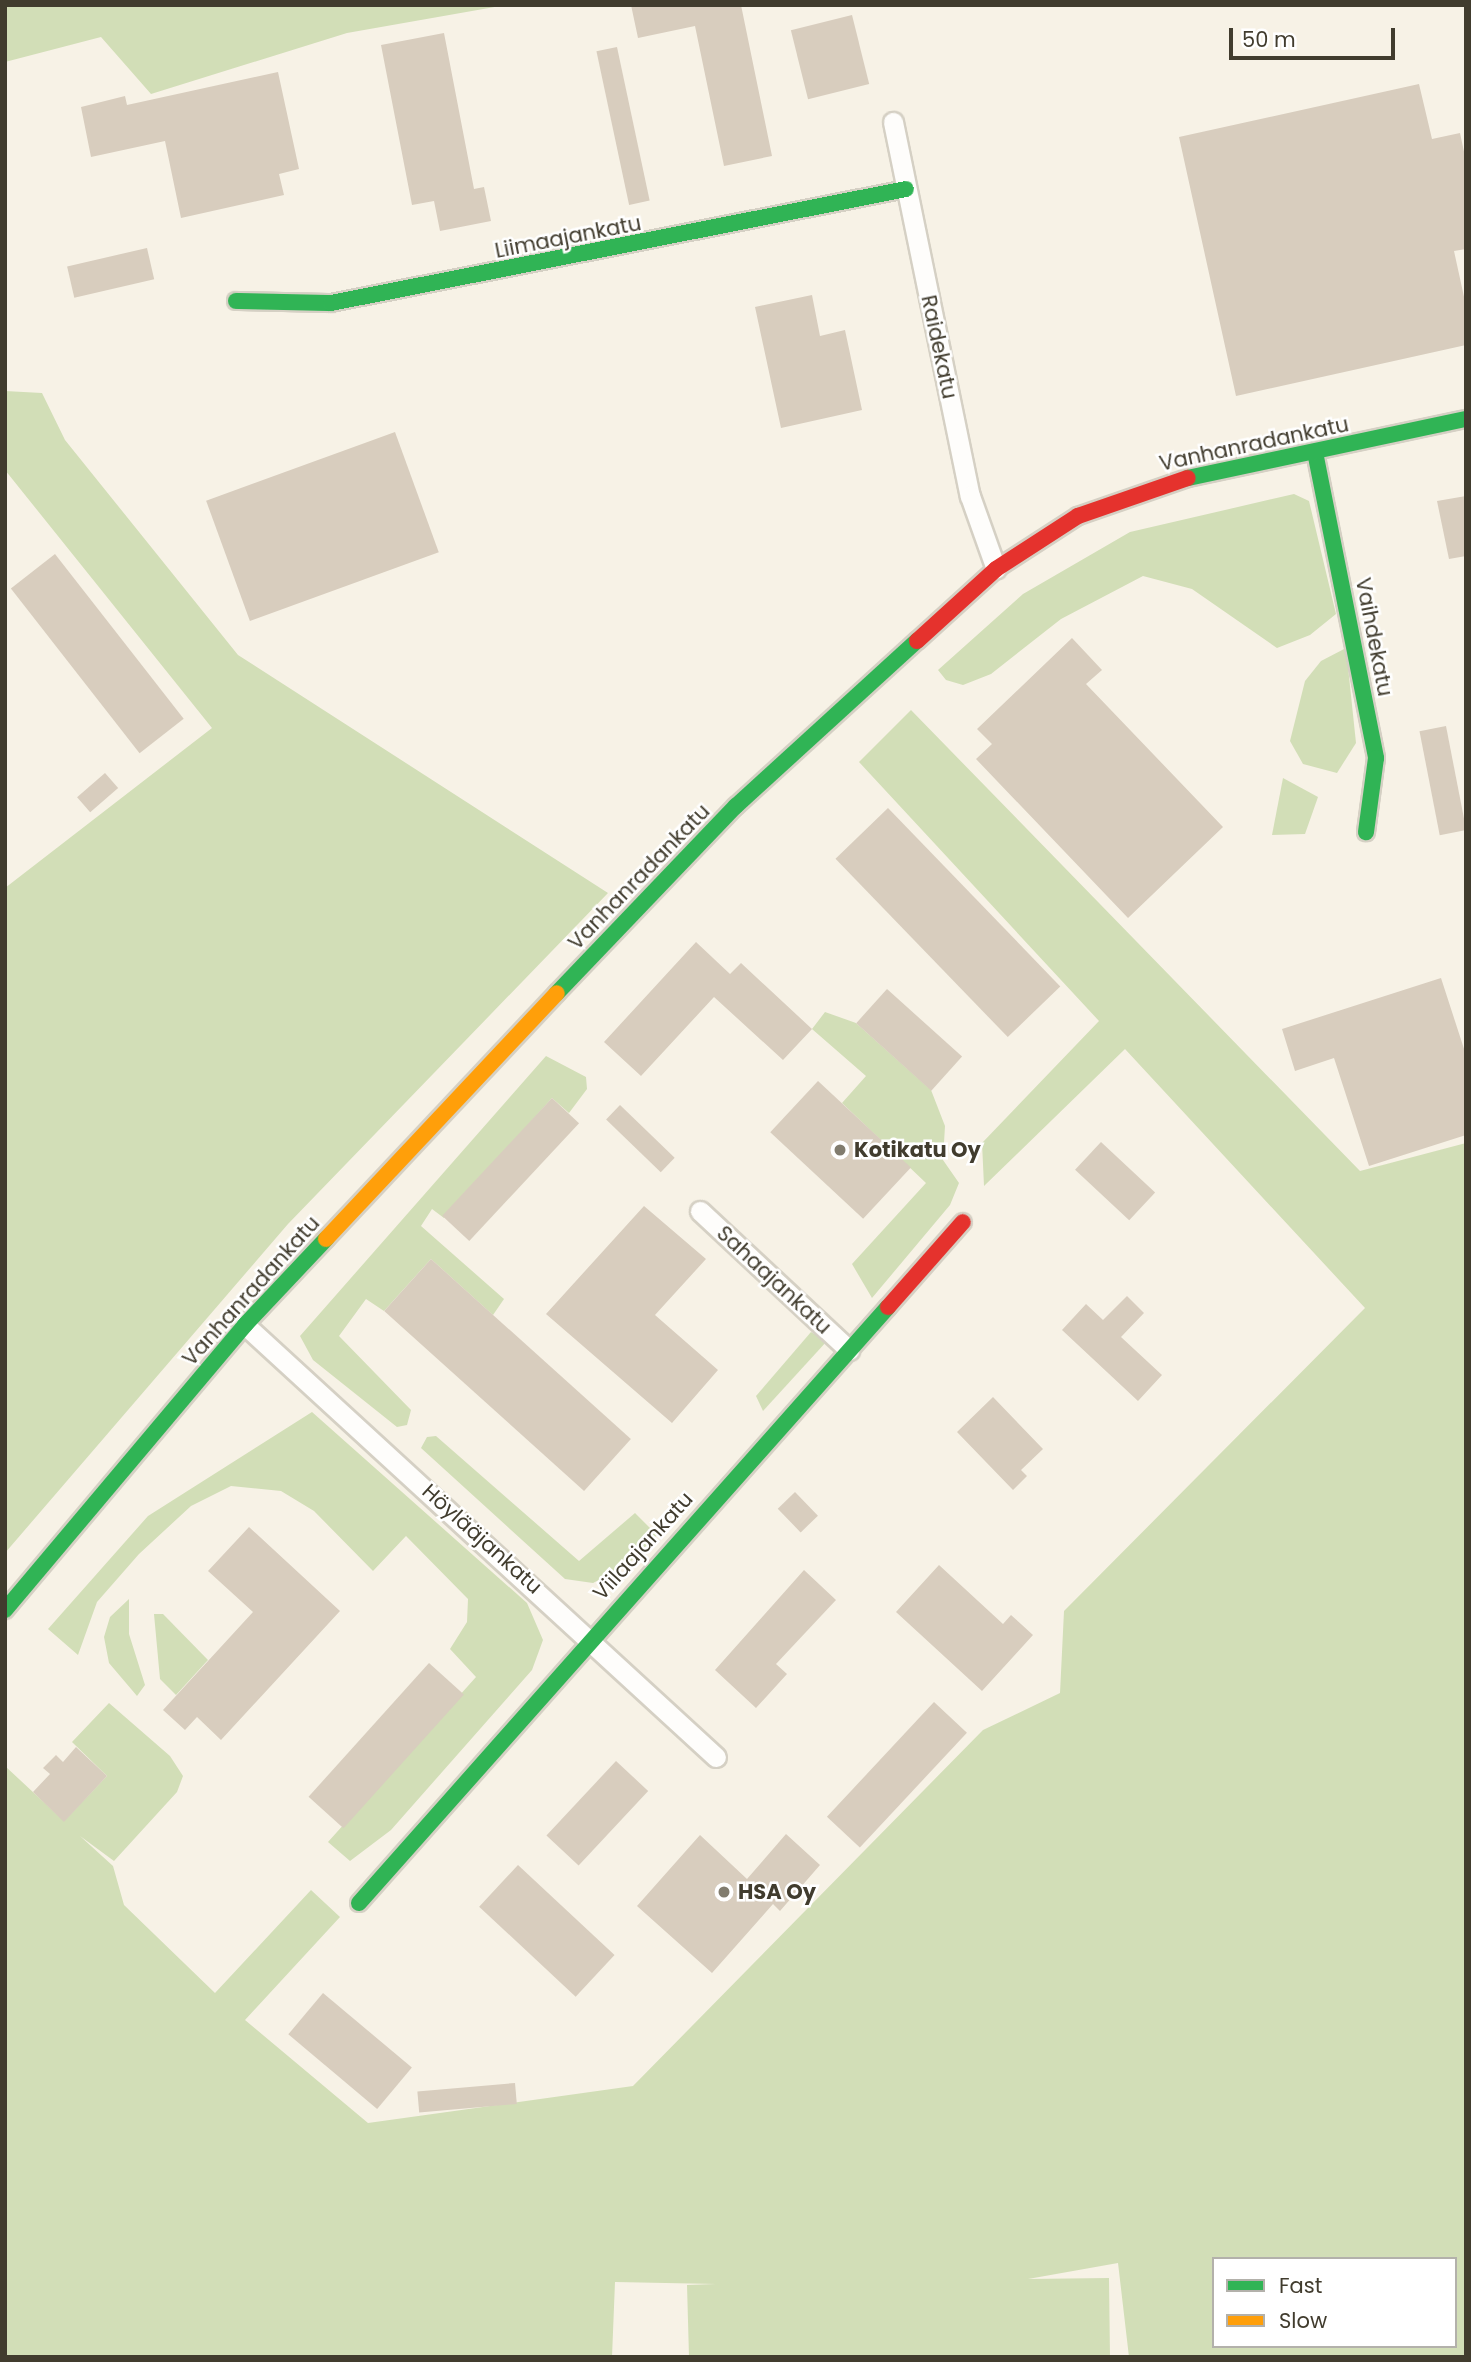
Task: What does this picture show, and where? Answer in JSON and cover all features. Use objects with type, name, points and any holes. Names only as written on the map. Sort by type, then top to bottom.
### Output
[{"type":"street","name":"Raidekatu","points":[[893,122],[970,496],[996,569]]},
{"type":"street","name":"Liimaajankatu","points":[[236,301],[331,303],[906,189]]},
{"type":"street","name":"Vanhanradankatu","points":[[5,1610],[245,1325],[736,806],[996,569],[1079,516],[1163,483],[1466,419]]},
{"type":"street","name":"Vaihdekatu","points":[[1315,452],[1376,758],[1366,832]]},
{"type":"street","name":"Sahaajankatu","points":[[700,1211],[849,1350]]},
{"type":"street","name":"Viilaajankatu","points":[[359,1903],[590,1637],[963,1222]]},
{"type":"street","name":"Höylääjankatu","points":[[245,1325],[590,1637],[716,1757]]},
{"type":"green space","points":[[5,5],[506,5],[347,33],[151,94],[101,37],[5,62]]},
{"type":"green space","points":[[5,391],[42,393],[65,440],[238,655],[608,893],[288,1224],[5,1553],[5,888],[212,728],[5,470]]},
{"type":"green space","points":[[1294,494],[1309,501],[1336,614],[1310,635],[1277,648],[1192,589],[1143,576],[1061,619],[991,674],[963,685],[946,680],[938,670],[1023,594],[1130,532]]},
{"type":"green space","points":[[1346,648],[1356,743],[1337,773],[1303,764],[1290,741],[1305,681],[1321,661]]},
{"type":"green space","points":[[911,710],[1360,1171],[1466,1143],[1466,2357],[1129,2357],[1118,2263],[1028,2279],[1109,2278],[1110,2357],[689,2357],[687,2285],[716,2284],[615,2282],[612,2357],[5,2357],[5,1766],[64,1821],[107,1776],[72,1742],[109,1703],[170,1756],[183,1776],[177,1792],[114,1861],[80,1836],[113,1866],[124,1905],[215,1993],[311,1890],[340,1917],[245,2020],[368,2123],[633,2086],[983,1730],[1060,1693],[1064,1611],[1365,1308],[1125,1049],[984,1186],[982,1143],[1099,1021],[859,762]]},
{"type":"green space","points":[[1283,778],[1318,797],[1305,834],[1272,835]]},
{"type":"green space","points":[[825,1012],[856,1023],[931,1090],[945,1126],[943,1160],[959,1183],[950,1205],[872,1298],[852,1264],[926,1183],[842,1103],[866,1076],[812,1029]]},
{"type":"green space","points":[[546,1056],[586,1077],[587,1089],[569,1113],[552,1098],[444,1218],[432,1209],[421,1226],[504,1299],[493,1315],[431,1259],[384,1311],[366,1299],[339,1336],[411,1410],[407,1425],[397,1427],[313,1360],[300,1336]]},
{"type":"green space","points":[[811,1332],[827,1341],[763,1411],[756,1396]]},
{"type":"green space","points":[[312,1412],[527,1603],[543,1640],[532,1670],[391,1830],[350,1861],[328,1842],[476,1677],[450,1649],[467,1622],[468,1599],[406,1536],[373,1571],[314,1511],[281,1491],[231,1486],[191,1506],[139,1554],[97,1602],[78,1655],[48,1629],[148,1516]]},
{"type":"green space","points":[[436,1436],[579,1561],[635,1513],[657,1535],[627,1565],[593,1583],[565,1579],[421,1448],[427,1437]]},
{"type":"green space","points":[[129,1599],[129,1634],[145,1685],[137,1696],[109,1663],[104,1637],[110,1617]]},
{"type":"green space","points":[[154,1614],[163,1614],[208,1660],[176,1695],[160,1679]]},
{"type":"building","points":[[631,5],[741,5],[772,156],[724,166],[695,26],[638,38]]},
{"type":"building","points":[[852,15],[869,84],[808,99],[791,30]]},
{"type":"building","points":[[444,33],[474,189],[484,187],[491,221],[440,231],[434,201],[412,205],[381,45]]},
{"type":"building","points":[[617,47],[650,201],[629,205],[596,51]]},
{"type":"building","points":[[278,72],[299,169],[279,174],[284,195],[181,218],[165,141],[91,157],[81,107],[125,96],[127,105]]},
{"type":"building","points":[[1419,84],[1432,139],[1460,133],[1466,161],[1466,249],[1454,251],[1466,306],[1466,345],[1236,396],[1179,137]]},
{"type":"building","points":[[147,248],[154,279],[74,298],[67,266]]},
{"type":"building","points":[[812,295],[820,336],[845,330],[862,410],[781,428],[755,307]]},
{"type":"building","points":[[395,432],[439,552],[250,621],[206,501]]},
{"type":"building","points":[[1466,496],[1466,556],[1449,559],[1437,501]]},
{"type":"building","points":[[55,554],[184,719],[140,753],[11,588]]},
{"type":"building","points":[[1072,638],[1102,670],[1086,684],[1223,827],[1128,918],[976,759],[992,744],[977,729]]},
{"type":"building","points":[[1446,726],[1466,830],[1440,835],[1419,731]]},
{"type":"building","points":[[105,773],[118,788],[90,812],[77,797]]},
{"type":"building","points":[[888,808],[1060,986],[1008,1037],[835,859]]},
{"type":"building","points":[[696,942],[730,974],[741,963],[812,1029],[783,1060],[714,997],[641,1076],[604,1042]]},
{"type":"building","points":[[1441,978],[1466,1055],[1466,1135],[1369,1166],[1334,1058],[1295,1071],[1282,1029]]},
{"type":"building","points":[[887,989],[962,1057],[931,1091],[856,1023]]},
{"type":"building","points":[[818,1081],[911,1168],[863,1219],[770,1132]]},
{"type":"building","points":[[552,1098],[579,1123],[469,1241],[442,1216]]},
{"type":"building","points":[[620,1105],[675,1158],[661,1172],[606,1119]]},
{"type":"building","points":[[1101,1142],[1155,1192],[1129,1220],[1075,1170]]},
{"type":"building","points":[[644,1206],[706,1259],[655,1315],[718,1370],[672,1423],[546,1314]]},
{"type":"building","points":[[431,1259],[631,1439],[584,1491],[384,1311]]},
{"type":"building","points":[[1127,1296],[1144,1313],[1121,1337],[1162,1375],[1138,1401],[1062,1330],[1086,1304],[1103,1320]]},
{"type":"building","points":[[993,1397],[1043,1449],[1021,1470],[1027,1476],[1013,1490],[957,1432]]},
{"type":"building","points":[[795,1492],[818,1516],[801,1532],[778,1509]]},
{"type":"building","points":[[249,1527],[340,1611],[221,1740],[197,1717],[185,1730],[163,1710],[253,1612],[208,1571]]},
{"type":"building","points":[[939,1565],[1003,1624],[1011,1615],[1033,1635],[982,1691],[896,1612]]},
{"type":"building","points":[[804,1570],[836,1600],[776,1664],[787,1674],[756,1708],[715,1670]]},
{"type":"building","points":[[429,1663],[464,1694],[343,1828],[309,1797]]},
{"type":"building","points":[[934,1702],[967,1733],[860,1848],[827,1817]]},
{"type":"building","points":[[76,1747],[107,1776],[64,1822],[33,1792],[50,1774],[43,1768],[56,1755],[63,1762]]},
{"type":"building","points":[[616,1761],[648,1791],[579,1866],[546,1836]]},
{"type":"building","name":"HSA Oy","points":[[786,1834],[820,1865],[780,1911],[773,1904],[712,1973],[637,1906],[700,1835],[747,1879]]},
{"type":"building","points":[[518,1865],[615,1955],[576,1997],[479,1907]]},
{"type":"building","points":[[323,1993],[412,2068],[377,2109],[288,2034]]},
{"type":"building","points":[[515,2083],[517,2104],[419,2112],[417,2092]]},
{"type":"traffic: fast","points":[[236,301],[331,303],[906,189]]},
{"type":"traffic: fast","points":[[1188,478],[1466,419]]},
{"type":"traffic: fast","points":[[1315,452],[1376,758],[1366,832]]},
{"type":"traffic: fast","points":[[557,993],[736,806],[917,641]]},
{"type":"traffic: fast","points":[[5,1610],[245,1325],[326,1239]]},
{"type":"traffic: fast","points":[[359,1903],[888,1307]]},
{"type":"traffic: slow","points":[[326,1239],[557,993]]},
{"type":"traffic: jam","points":[[917,641],[996,569],[1078,516],[1188,478]]},
{"type":"traffic: jam","points":[[888,1307],[963,1222]]},
{"type":"place","name":"Kotikatu Oy","points":[[840,1150]]},
{"type":"place","name":"HSA Oy","points":[[724,1892]]}]
